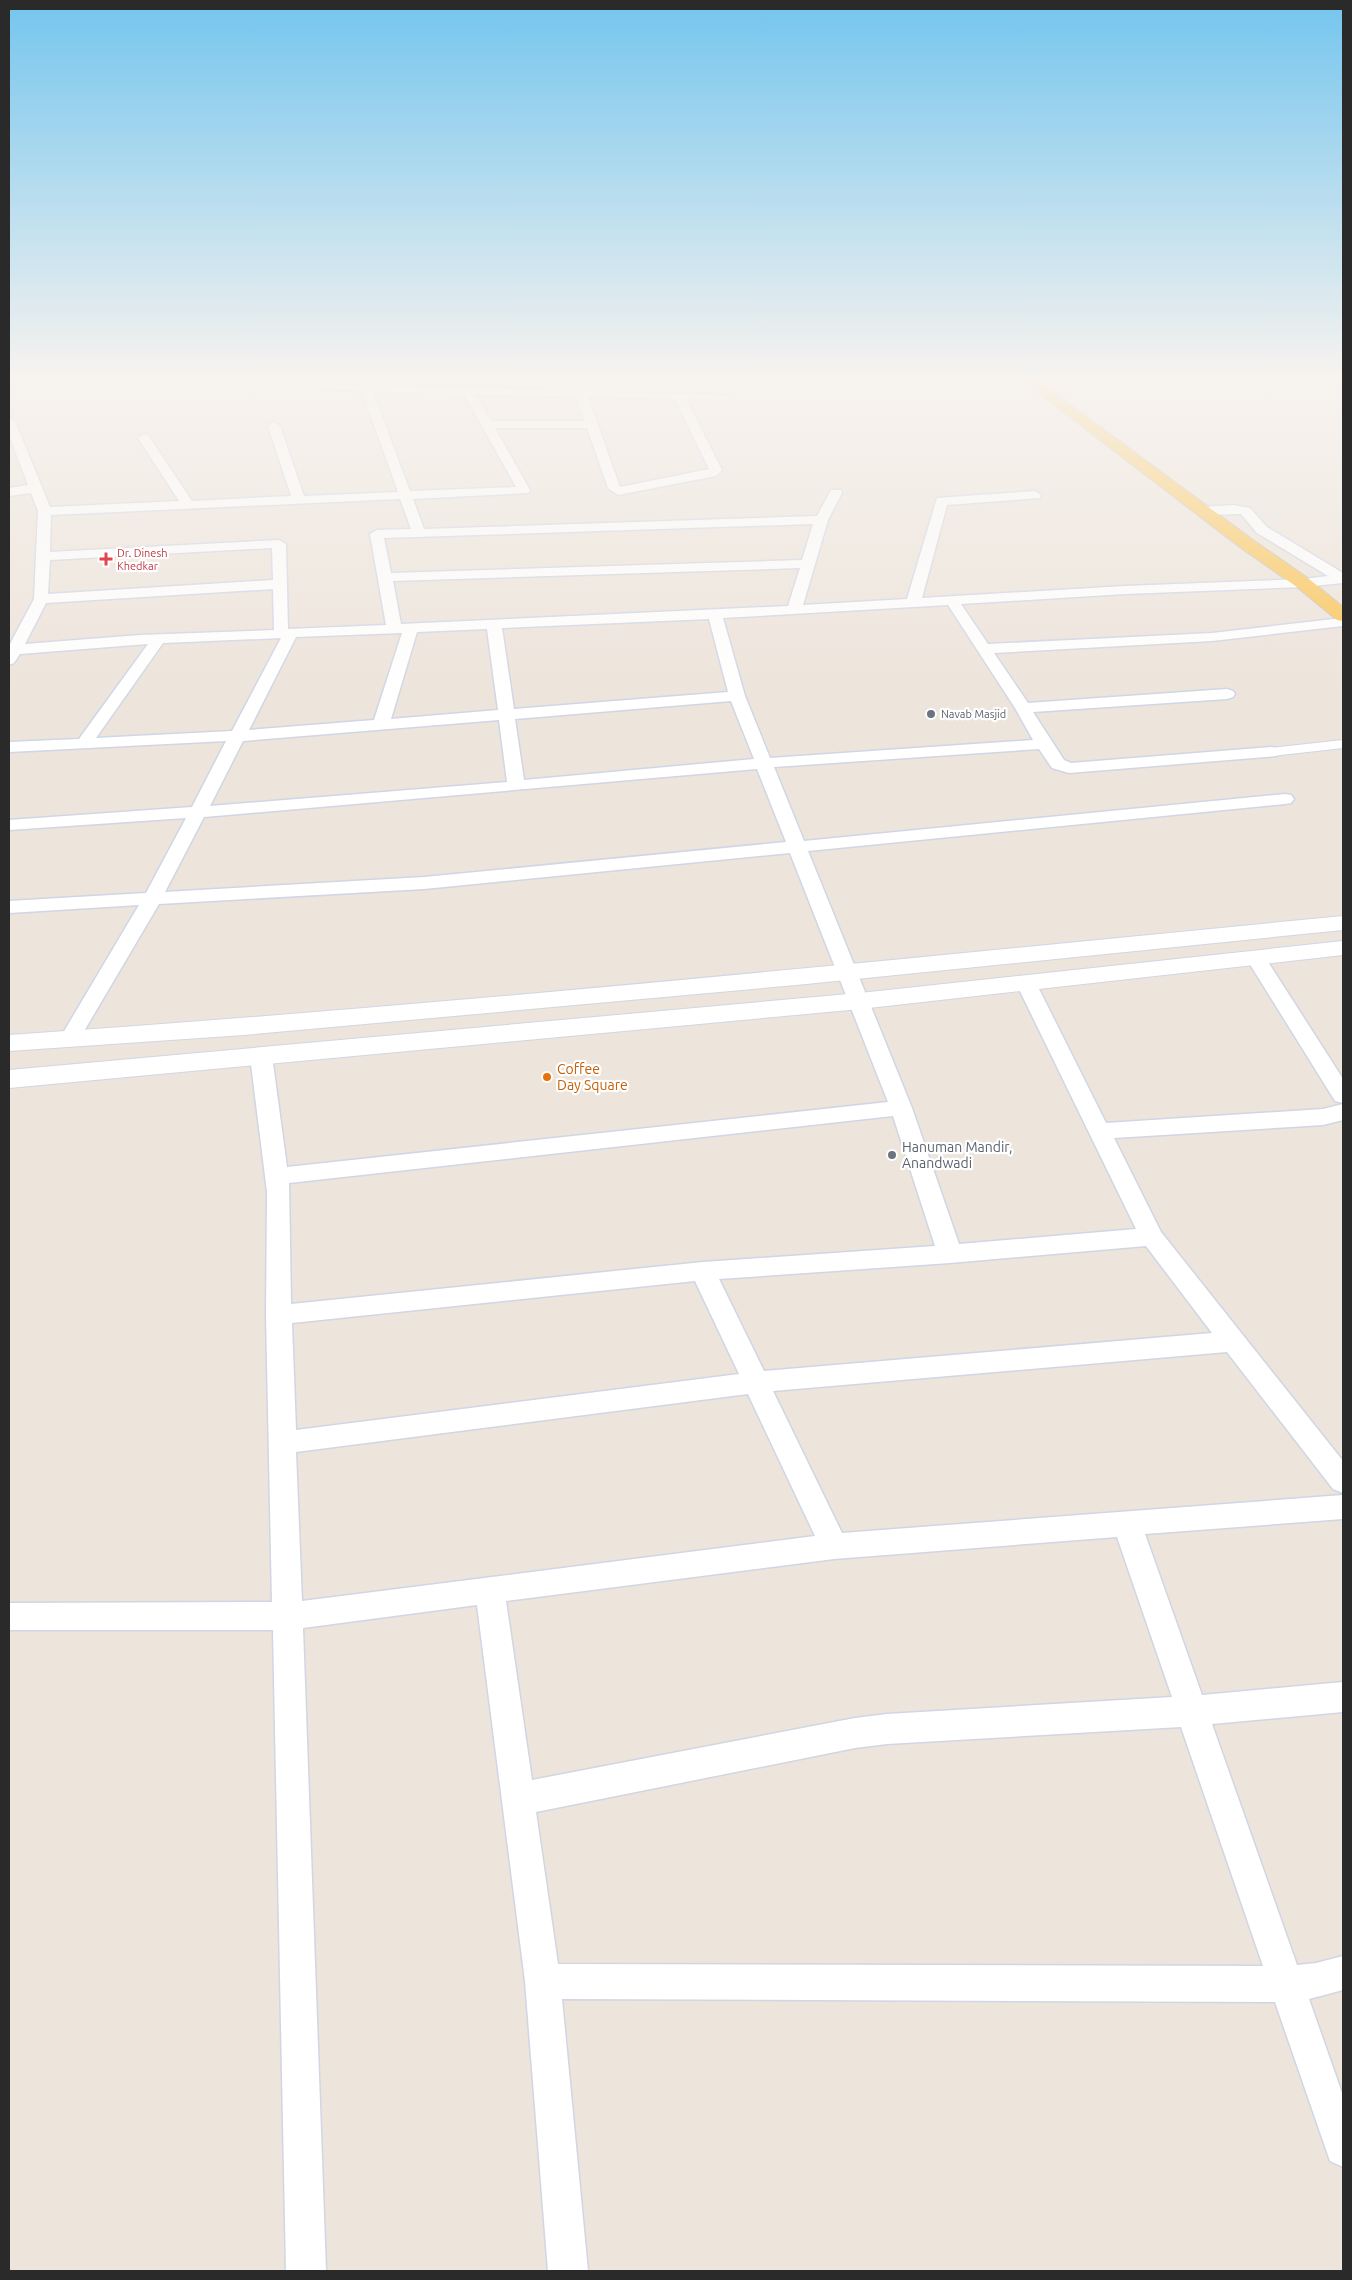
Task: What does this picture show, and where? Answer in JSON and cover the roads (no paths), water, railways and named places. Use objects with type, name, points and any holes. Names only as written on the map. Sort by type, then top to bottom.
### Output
[{"type":"main road","points":[[1167,484],[1340,611]]},
{"type":"main road","points":[[9,1043],[244,1027],[848,972],[1343,923]]},
{"type":"main road","points":[[9,1079],[860,1001],[1343,948]]},
{"type":"street","points":[[11,653],[42,599],[45,511],[35,484]]},
{"type":"street","points":[[174,484],[188,505]]},
{"type":"street","points":[[293,484],[299,501]]},
{"type":"street","points":[[401,484],[417,525]]},
{"type":"street","points":[[45,511],[406,497],[524,490],[521,484]]},
{"type":"street","points":[[613,484],[618,491],[652,484]]},
{"type":"street","points":[[9,492],[36,488]]},
{"type":"street","points":[[794,610],[821,520],[836,493]]},
{"type":"street","points":[[913,603],[942,501],[1035,495]]},
{"type":"street","points":[[1203,511],[1234,509],[1244,512],[1262,530],[1343,578]]},
{"type":"street","points":[[394,628],[377,534],[417,525],[821,520]]},
{"type":"street","points":[[43,556],[279,544],[280,584],[286,633],[238,736],[153,898],[70,1038]]},
{"type":"street","points":[[384,577],[808,564]]},
{"type":"street","points":[[11,653],[160,640],[794,610],[1303,583],[1343,578]]},
{"type":"street","points":[[42,599],[280,584]]},
{"type":"street","points":[[952,601],[1024,708],[1044,744],[1058,764],[1069,768],[1271,752]]},
{"type":"street","points":[[714,614],[737,696],[901,1108],[950,1254]]},
{"type":"street","points":[[983,649],[1212,637],[1343,622]]},
{"type":"street","points":[[494,624],[516,786]]},
{"type":"street","points":[[381,724],[411,627]]},
{"type":"street","points":[[84,743],[160,640]]},
{"type":"street","points":[[1024,708],[1227,694]]},
{"type":"street","points":[[9,747],[238,736],[737,696]]},
{"type":"street","points":[[9,825],[198,812],[516,786],[764,763],[1044,744]]},
{"type":"street","points":[[9,907],[424,882],[1285,799]]},
{"type":"street","points":[[1256,958],[1343,1096]]},
{"type":"street","points":[[1026,983],[1152,1237],[1343,1481]]},
{"type":"street","points":[[261,1056],[279,1192],[278,1315],[306,2271]]},
{"type":"street","points":[[277,1176],[901,1108]]},
{"type":"street","points":[[1098,1131],[1323,1117],[1343,1111]]},
{"type":"street","points":[[278,1315],[703,1270],[950,1254],[1152,1237]]},
{"type":"street","points":[[703,1270],[834,1546]]},
{"type":"street","points":[[282,1443],[756,1382],[1233,1341]]},
{"type":"street","points":[[9,1617],[286,1616],[834,1546],[1343,1507]]},
{"type":"street","points":[[1127,1524],[1288,1984],[1343,2148]]},
{"type":"street","points":[[490,1589],[543,1981],[568,2271]]},
{"type":"street","points":[[518,1799],[855,1732],[1192,1711],[1343,1697]]},
{"type":"street","points":[[543,1981],[1288,1984],[1316,1980],[1343,1973]]},
{"type":"lane","points":[[1271,752],[1343,744]]},
{"type":"place","name":"Dr. Dinesh Khedkar","points":[[106,559]]},
{"type":"place","name":"Navab Masjid","points":[[931,714]]},
{"type":"place","name":"Coffee Day Square","points":[[547,1077]]},
{"type":"place","name":"Hanuman Mandir, Anandwadi","points":[[892,1155]]}]
